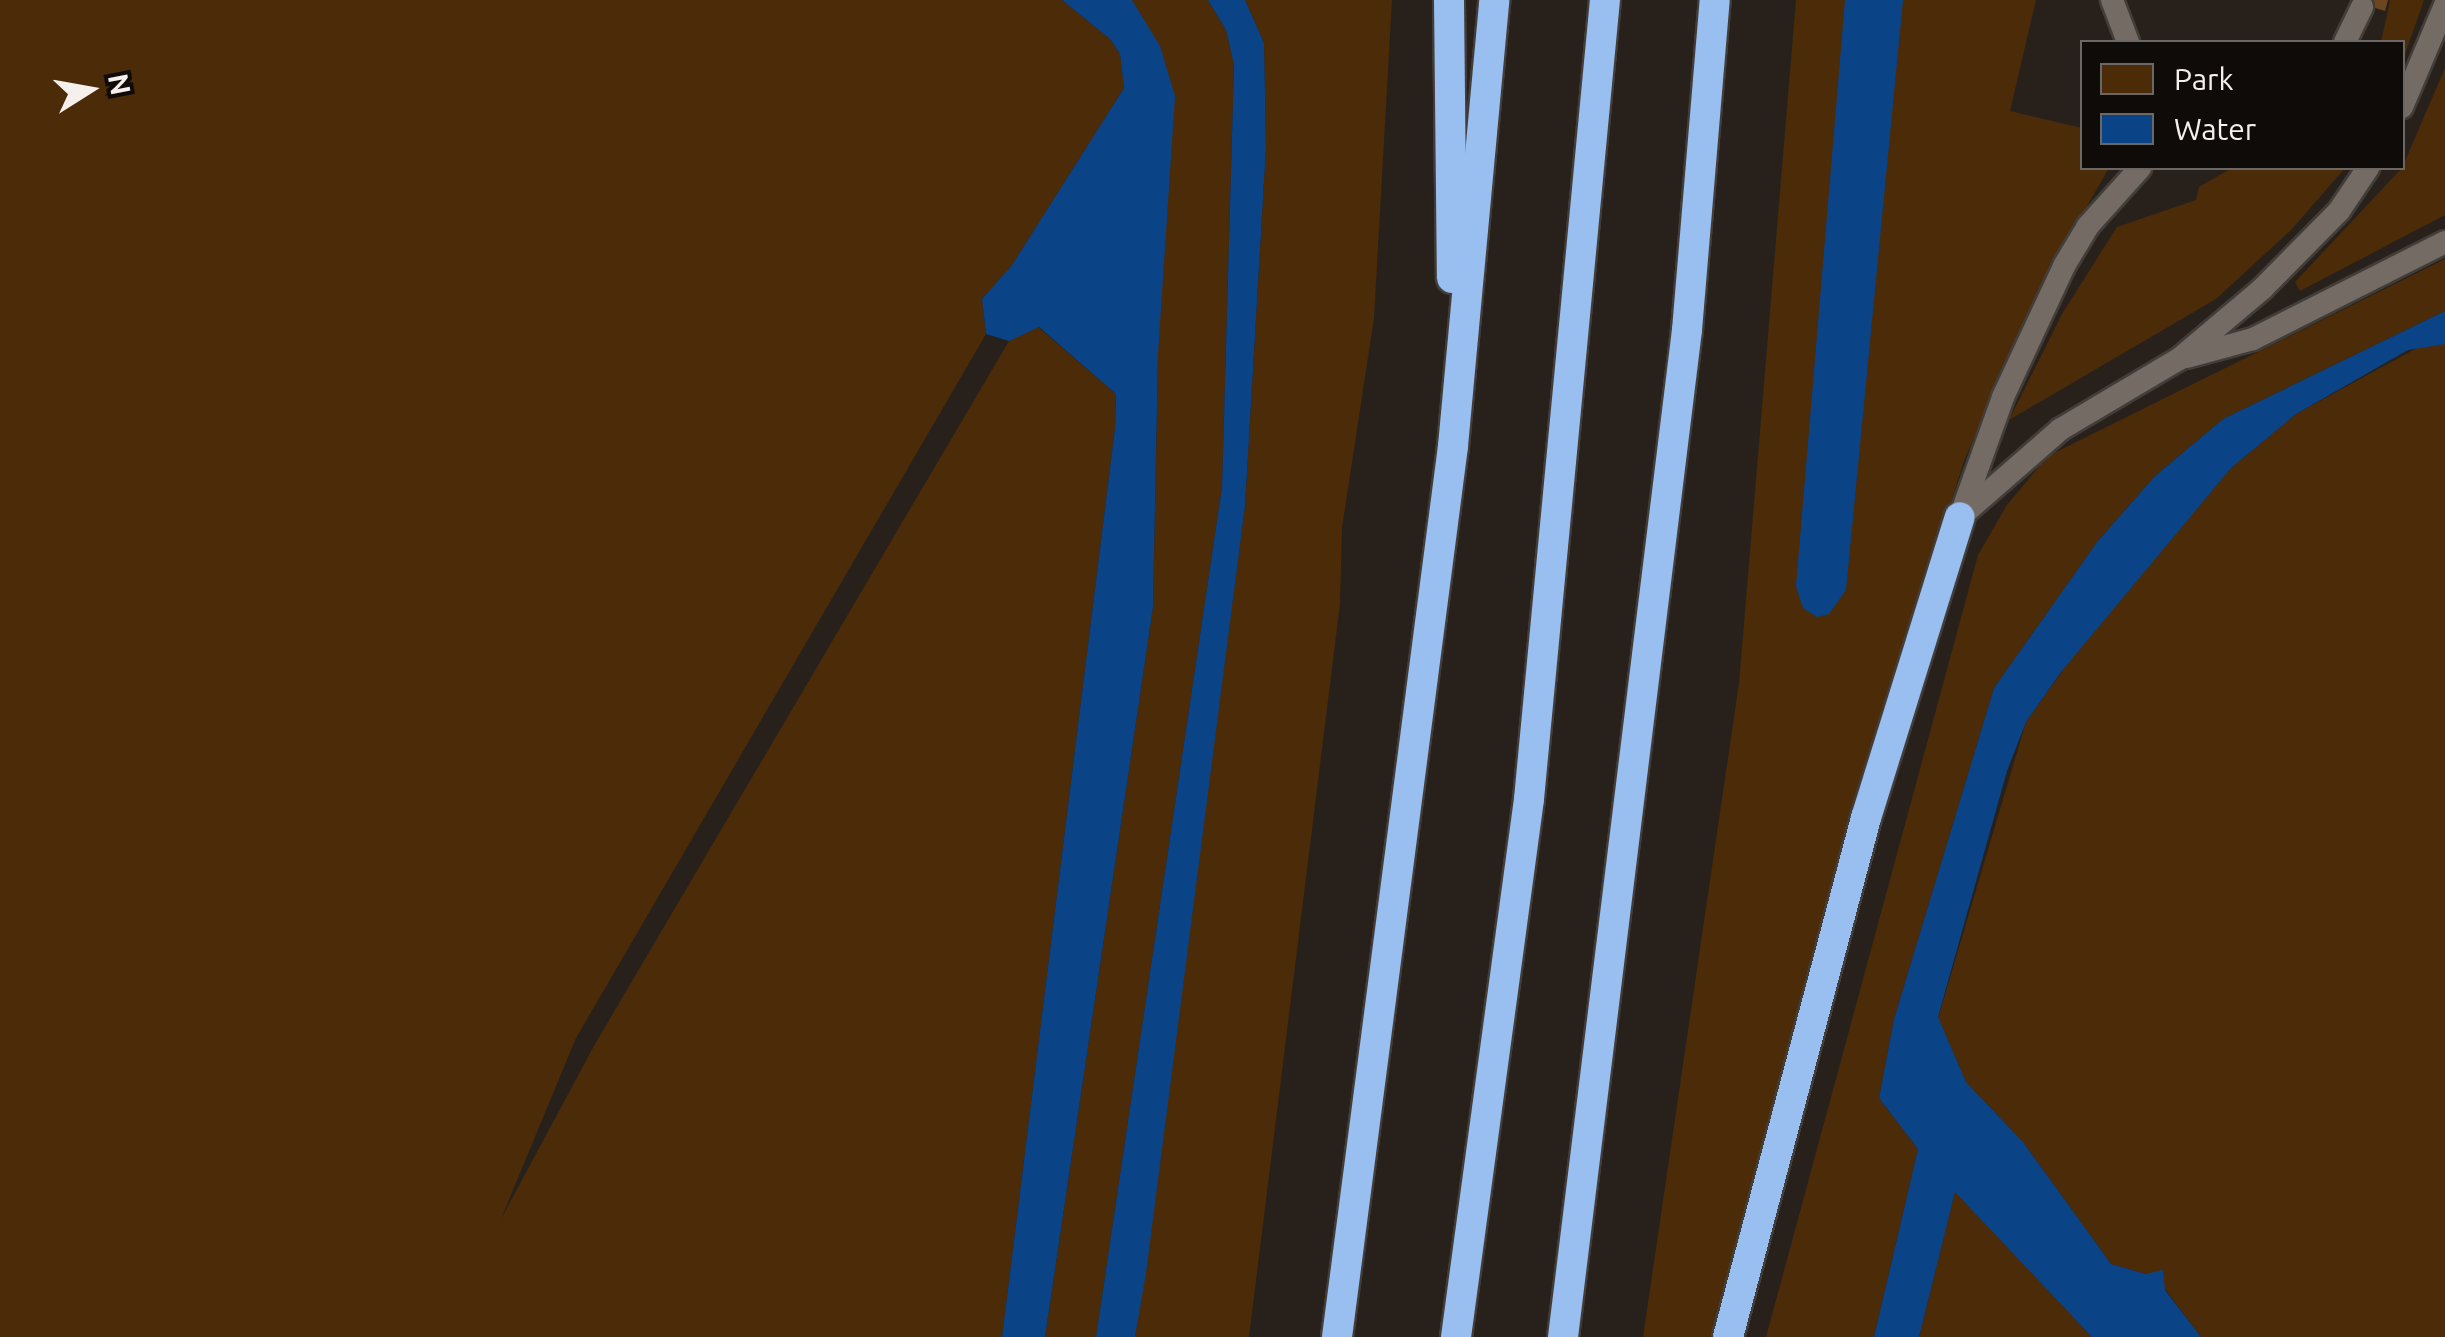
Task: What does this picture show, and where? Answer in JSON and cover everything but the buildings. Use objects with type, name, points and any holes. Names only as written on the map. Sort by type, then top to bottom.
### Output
[{"type":"highway","points":[[1449,0],[1454,446]]},
{"type":"highway","points":[[1337,1337],[1454,446],[1494,0]]},
{"type":"highway","points":[[1456,1337],[1528,799],[1606,0]]},
{"type":"highway","points":[[1563,1337],[1688,330],[1715,0]]},
{"type":"highway","points":[[1728,1337],[1866,818],[1960,517]]},
{"type":"lane","points":[[2112,0],[2127,40]]},
{"type":"lane","points":[[2405,100],[2445,4]]},
{"type":"lane","points":[[2346,40],[2362,7]]},
{"type":"lane","points":[[1960,517],[2004,396],[2064,266],[2088,226],[2138,170]]},
{"type":"lane","points":[[1960,517],[2061,429],[2179,359],[2262,289],[2339,211],[2367,170]]},
{"type":"lane","points":[[2179,359],[2253,339],[2445,242]]},
{"type":"green space","points":[[0,0],[1062,0],[1110,39],[1120,54],[1124,88],[1012,265],[982,299],[986,334],[576,1038],[501,1219],[595,1044],[1009,341],[1038,327],[1116,394],[1115,428],[1002,1337],[0,1337]]},
{"type":"green space","points":[[1132,0],[1208,0],[1226,30],[1234,65],[1222,487],[1096,1337],[1045,1337],[1153,607],[1158,354]]},
{"type":"green space","points":[[1245,0],[1392,0],[1374,318],[1342,528],[1340,604],[1249,1337],[1135,1337],[1245,506],[1266,147],[1264,43]]},
{"type":"green space","points":[[1796,0],[2036,0],[2010,111],[2080,128],[2080,170],[2108,170],[2038,291],[1964,461],[1902,658],[1720,1337],[1643,1337],[1739,683]]},
{"type":"green space","points":[[2390,0],[2424,0],[2405,54],[2405,40],[2381,40]]},
{"type":"green space","points":[[2445,68],[2445,215],[2300,291],[2295,282],[2400,170],[2405,170],[2405,161]]},
{"type":"green space","points":[[2229,170],[2343,170],[2292,229],[2216,299],[2009,420],[2062,314],[2117,227],[2196,200],[2199,187]]},
{"type":"green space","points":[[2445,259],[2445,311],[2223,419],[2155,476],[2097,542],[1994,688],[1894,1019],[1879,1098],[1918,1149],[1874,1337],[1766,1337],[1978,555],[2007,505],[2048,456]]},
{"type":"green space","points":[[2426,343],[2445,344],[2445,1337],[2201,1337],[2165,1289],[2146,1274],[2111,1264],[2023,1142],[1966,1082],[1938,1018],[2026,722],[2092,629],[2231,468],[2296,414]]},
{"type":"green space","points":[[1955,1191],[2092,1337],[1919,1337]]},
{"type":"water","points":[[1062,0],[1132,0],[1160,46],[1175,96],[1158,354],[1153,607],[1045,1337],[1002,1337],[1115,428],[1116,394],[1039,327],[1009,341],[986,334],[982,299],[1012,265],[1124,88],[1120,54],[1110,39]]},
{"type":"water","points":[[1208,0],[1245,0],[1264,43],[1266,147],[1245,506],[1135,1337],[1096,1337],[1222,487],[1234,65],[1226,30]]},
{"type":"water","points":[[1845,0],[1903,0],[1846,590],[1829,614],[1817,617],[1803,608],[1796,586]]},
{"type":"water","points":[[2445,311],[2445,344],[2408,350],[2296,414],[2231,468],[2061,672],[2026,722],[2007,771],[1938,1017],[1966,1082],[2023,1142],[2111,1264],[2146,1274],[2163,1270],[2165,1290],[2201,1337],[2092,1337],[1955,1192],[1919,1337],[1874,1337],[1918,1149],[1879,1098],[1894,1019],[1994,688],[2097,542],[2155,476],[2223,419]]}]
